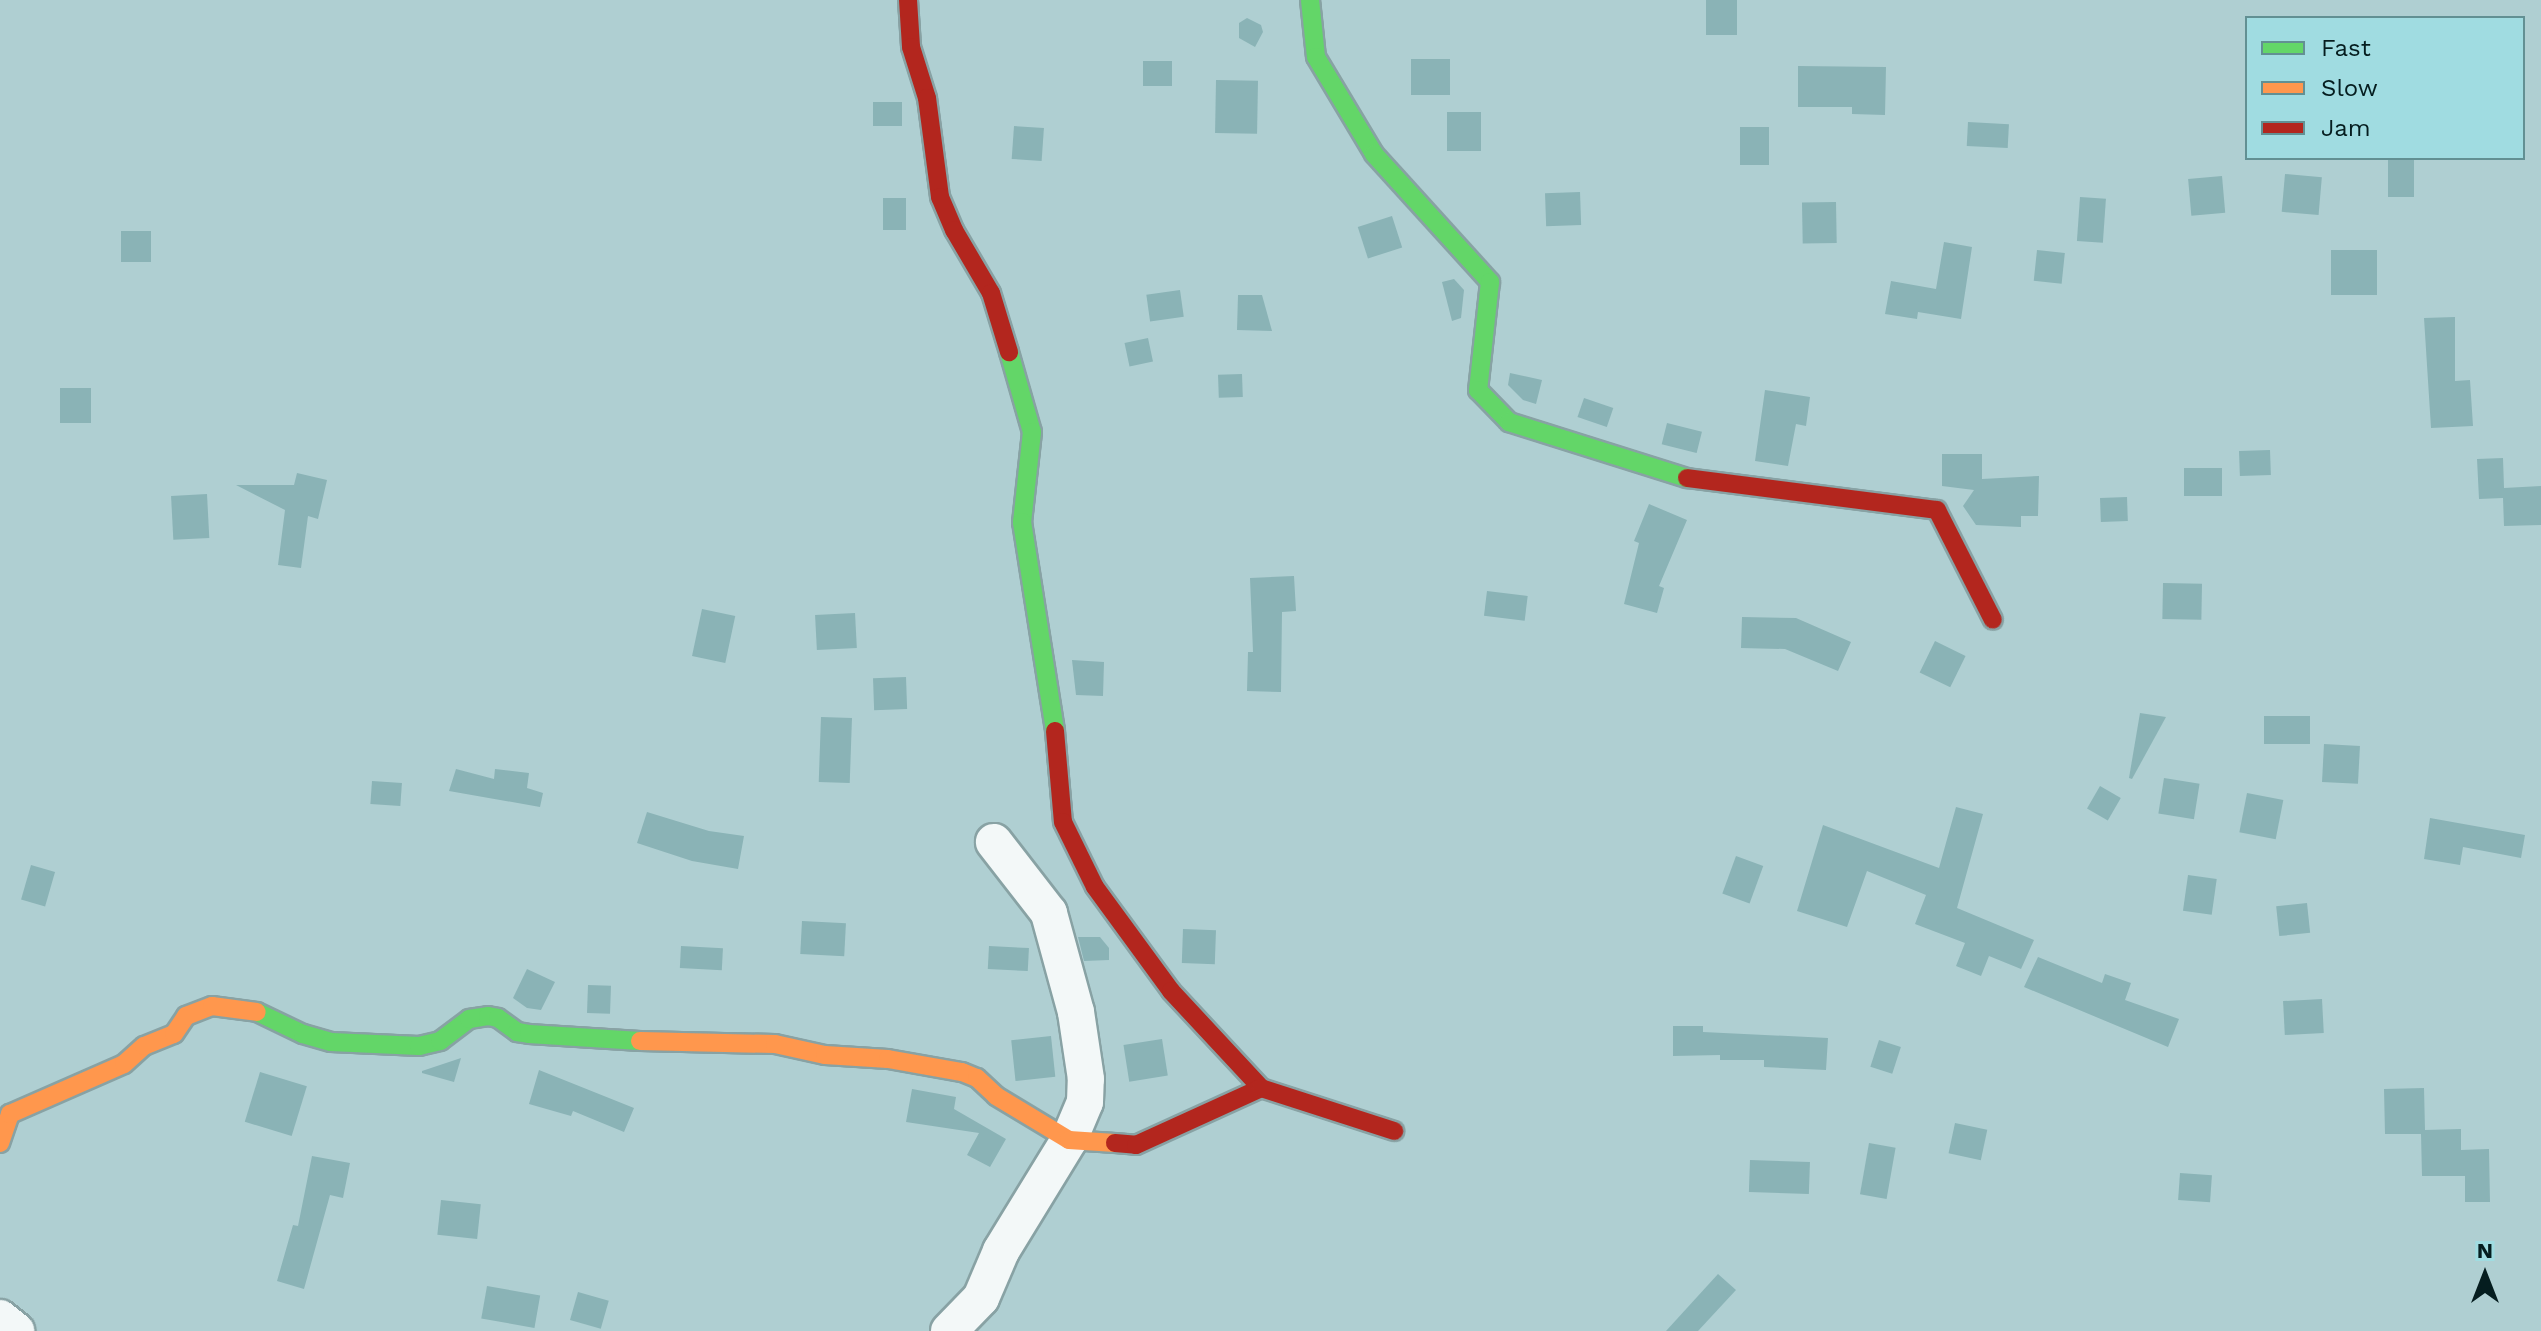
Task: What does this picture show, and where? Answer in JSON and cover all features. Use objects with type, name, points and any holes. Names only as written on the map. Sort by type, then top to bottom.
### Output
[{"type":"street","points":[[908,0],[911,47],[927,98],[940,197],[954,230],[991,293],[1032,432],[1022,522],[1038,608],[1036,628],[1051,693],[1063,822],[1095,887],[1171,991],[1261,1088],[1394,1131]]},
{"type":"street","points":[[1310,0],[1316,57],[1374,154],[1490,282],[1478,390],[1509,422],[1687,478],[1937,510],[1993,620]]},
{"type":"street","points":[[949,1331],[981,1298],[1001,1251],[1069,1140],[1085,1102],[1086,1079],[1076,1012],[1049,913],[994,842]]},
{"type":"street","points":[[0,1143],[10,1114],[124,1064],[144,1046],[174,1034],[186,1016],[212,1006],[262,1013],[303,1034],[331,1042],[419,1046],[440,1041],[469,1019],[488,1016],[498,1018],[517,1032],[529,1034],[623,1041],[775,1044],[825,1055],[888,1059],[962,1072],[977,1078],[996,1096],[1069,1140],[1136,1145],[1261,1088]]},
{"type":"street","points":[[0,1318],[16,1331]]},
{"type":"building","points":[[1706,0],[1737,0],[1737,35],[1706,35]]},
{"type":"building","points":[[1247,18],[1261,25],[1263,32],[1255,47],[1239,38],[1239,23]]},
{"type":"building","points":[[1411,59],[1450,59],[1450,95],[1411,95]]},
{"type":"building","points":[[1143,61],[1172,61],[1172,86],[1143,86]]},
{"type":"building","points":[[1798,66],[1886,67],[1885,115],[1852,114],[1852,107],[1798,107]]},
{"type":"building","points":[[1216,80],[1258,81],[1257,134],[1215,133]]},
{"type":"building","points":[[873,102],[902,102],[902,126],[873,126]]},
{"type":"building","points":[[1447,112],[1481,112],[1481,151],[1447,151]]},
{"type":"building","points":[[1968,122],[2009,124],[2008,148],[1967,146]]},
{"type":"building","points":[[1014,126],[1044,128],[1042,161],[1012,159]]},
{"type":"building","points":[[1740,127],[1769,127],[1769,165],[1740,165]]},
{"type":"building","points":[[2388,160],[2414,160],[2414,197],[2388,197]]},
{"type":"building","points":[[2285,174],[2322,177],[2319,215],[2282,212]]},
{"type":"building","points":[[2222,176],[2225,213],[2191,216],[2188,179]]},
{"type":"building","points":[[1580,192],[1581,225],[1546,226],[1545,193]]},
{"type":"building","points":[[2080,197],[2106,199],[2103,243],[2077,241]]},
{"type":"building","points":[[883,198],[906,198],[906,230],[883,230]]},
{"type":"building","points":[[1836,202],[1837,243],[1803,244],[1802,203]]},
{"type":"building","points":[[1392,216],[1402,247],[1368,259],[1358,227]]},
{"type":"building","points":[[121,231],[151,231],[151,262],[121,262]]},
{"type":"building","points":[[1944,242],[1972,247],[1961,319],[1918,312],[1917,319],[1885,314],[1891,281],[1936,289]]},
{"type":"building","points":[[2037,250],[2065,253],[2062,284],[2034,281]]},
{"type":"building","points":[[2331,250],[2377,250],[2377,295],[2331,295]]},
{"type":"building","points":[[1454,279],[1464,290],[1461,318],[1452,321],[1442,282]]},
{"type":"building","points":[[1180,290],[1184,317],[1150,321],[1146,295]]},
{"type":"building","points":[[1238,295],[1262,295],[1272,331],[1237,330]]},
{"type":"building","points":[[2455,317],[2455,381],[2470,380],[2473,426],[2431,428],[2424,318]]},
{"type":"building","points":[[1148,338],[1153,361],[1130,366],[1125,343]]},
{"type":"building","points":[[1510,373],[1542,380],[1536,404],[1523,400],[1508,385]]},
{"type":"building","points":[[1242,374],[1243,397],[1219,398],[1218,375]]},
{"type":"building","points":[[60,388],[91,388],[91,423],[60,423]]},
{"type":"building","points":[[1765,390],[1810,397],[1806,426],[1796,424],[1788,466],[1755,461]]},
{"type":"building","points":[[1584,398],[1613,408],[1607,427],[1577,417]]},
{"type":"building","points":[[1667,423],[1702,432],[1697,453],[1662,444]]},
{"type":"building","points":[[2270,450],[2271,475],[2240,476],[2239,451]]},
{"type":"building","points":[[1942,454],[1982,454],[1982,479],[2039,476],[2038,516],[2021,516],[2021,527],[1976,525],[1963,506],[1974,490],[1942,486]]},
{"type":"building","points":[[2503,458],[2504,488],[2541,486],[2541,525],[2504,526],[2503,498],[2479,499],[2477,459]]},
{"type":"building","points":[[2184,468],[2222,468],[2222,496],[2184,496]]},
{"type":"building","points":[[297,473],[327,480],[318,519],[308,516],[301,568],[278,565],[285,510],[236,485],[294,485]]},
{"type":"building","points":[[207,494],[209,538],[173,540],[171,496]]},
{"type":"building","points":[[2127,497],[2128,521],[2101,522],[2100,498]]},
{"type":"building","points":[[1649,504],[1687,520],[1659,586],[1664,588],[1657,613],[1624,604],[1639,543],[1634,541]]},
{"type":"building","points":[[1294,576],[1296,611],[1282,612],[1281,692],[1247,691],[1248,652],[1253,652],[1250,578]]},
{"type":"building","points":[[2163,583],[2202,584],[2201,620],[2162,619]]},
{"type":"building","points":[[1487,591],[1528,596],[1525,621],[1484,616]]},
{"type":"building","points":[[702,609],[735,616],[725,663],[692,656]]},
{"type":"building","points":[[855,613],[857,648],[817,650],[815,615]]},
{"type":"building","points":[[1742,617],[1796,618],[1851,642],[1838,671],[1785,649],[1741,648]]},
{"type":"building","points":[[1935,641],[1966,656],[1950,687],[1920,672]]},
{"type":"building","points":[[1072,660],[1104,662],[1103,696],[1076,695]]},
{"type":"building","points":[[906,677],[907,709],[874,710],[873,678]]},
{"type":"building","points":[[2140,713],[2166,717],[2132,779],[2129,778]]},
{"type":"building","points":[[2264,716],[2310,716],[2310,744],[2264,744]]},
{"type":"building","points":[[821,717],[852,718],[850,783],[819,782]]},
{"type":"building","points":[[2324,744],[2360,746],[2358,784],[2322,782]]},
{"type":"building","points":[[456,769],[494,779],[495,769],[529,773],[527,788],[543,793],[540,807],[449,791]]},
{"type":"building","points":[[2164,778],[2200,784],[2194,819],[2158,814]]},
{"type":"building","points":[[372,781],[402,783],[400,806],[370,804]]},
{"type":"building","points":[[2100,786],[2121,798],[2108,821],[2087,809]]},
{"type":"building","points":[[2247,793],[2283,800],[2276,839],[2239,832]]},
{"type":"building","points":[[1956,807],[1983,814],[1957,908],[2034,940],[2021,969],[1989,956],[1981,976],[1956,966],[1965,943],[1915,924],[1926,895],[1867,871],[1847,927],[1797,911],[1823,825],[1939,868]]},
{"type":"building","points":[[647,812],[709,831],[744,836],[738,869],[692,861],[637,843]]},
{"type":"building","points":[[2430,818],[2525,835],[2521,858],[2463,847],[2460,865],[2424,859]]},
{"type":"building","points":[[1736,856],[1763,866],[1750,904],[1722,894]]},
{"type":"building","points":[[31,865],[55,872],[45,906],[21,900]]},
{"type":"building","points":[[2188,875],[2217,879],[2212,915],[2183,911]]},
{"type":"building","points":[[2307,903],[2310,933],[2279,936],[2276,906]]},
{"type":"building","points":[[802,921],[846,923],[844,956],[800,954]]},
{"type":"building","points":[[1183,929],[1216,930],[1215,964],[1182,963]]},
{"type":"building","points":[[1078,937],[1100,937],[1109,948],[1109,960],[1084,961]]},
{"type":"building","points":[[681,946],[723,948],[722,970],[680,968]]},
{"type":"building","points":[[989,946],[1029,948],[1028,971],[988,969]]},
{"type":"building","points":[[2038,957],[2102,983],[2105,974],[2131,983],[2125,1000],[2179,1019],[2168,1047],[2024,987]]},
{"type":"building","points":[[527,969],[555,982],[541,1010],[527,1008],[513,998]]},
{"type":"building","points":[[588,985],[611,986],[610,1014],[587,1013]]},
{"type":"building","points":[[2322,999],[2324,1033],[2285,1035],[2283,1001]]},
{"type":"building","points":[[1673,1026],[1703,1026],[1703,1032],[1828,1038],[1826,1070],[1764,1067],[1764,1060],[1720,1060],[1720,1055],[1673,1056]]},
{"type":"building","points":[[1051,1036],[1055,1077],[1016,1081],[1011,1040]]},
{"type":"building","points":[[1162,1039],[1168,1076],[1129,1082],[1123,1045]]},
{"type":"building","points":[[1879,1040],[1901,1047],[1892,1074],[1870,1067]]},
{"type":"building","points":[[461,1058],[454,1082],[422,1073],[422,1071]]},
{"type":"building","points":[[539,1070],[634,1108],[624,1132],[573,1111],[571,1116],[529,1104]]},
{"type":"building","points":[[260,1072],[307,1086],[292,1136],[245,1122]]},
{"type":"building","points":[[2424,1088],[2425,1130],[2461,1129],[2461,1150],[2489,1149],[2490,1202],[2465,1202],[2465,1176],[2422,1176],[2421,1134],[2385,1134],[2384,1089]]},
{"type":"building","points":[[912,1089],[956,1097],[954,1109],[1006,1139],[990,1167],[967,1155],[979,1133],[906,1122]]},
{"type":"building","points":[[1955,1123],[1987,1130],[1981,1160],[1949,1153]]},
{"type":"building","points":[[1869,1143],[1896,1148],[1887,1199],[1860,1194]]},
{"type":"building","points":[[312,1156],[350,1163],[343,1198],[330,1195],[304,1289],[277,1281],[293,1225],[298,1226]]},
{"type":"building","points":[[1750,1160],[1810,1162],[1809,1194],[1749,1192]]},
{"type":"building","points":[[2180,1173],[2212,1175],[2210,1202],[2178,1200]]},
{"type":"building","points":[[441,1200],[481,1204],[477,1239],[437,1235]]},
{"type":"building","points":[[1718,1274],[1736,1290],[1698,1331],[1666,1331]]},
{"type":"building","points":[[487,1286],[540,1295],[534,1328],[481,1318]]},
{"type":"building","points":[[578,1292],[609,1301],[601,1329],[570,1320]]},
{"type":"traffic: fast","points":[[1310,0],[1316,57],[1374,154],[1490,282],[1478,390],[1509,422],[1687,478]]},
{"type":"traffic: fast","points":[[1009,352],[1032,432],[1022,522],[1055,731]]},
{"type":"traffic: fast","points":[[257,1012],[303,1034],[331,1042],[419,1046],[440,1041],[469,1019],[488,1016],[498,1018],[517,1032],[529,1034],[640,1041]]},
{"type":"traffic: slow","points":[[0,1143],[10,1114],[124,1064],[144,1046],[174,1034],[186,1016],[212,1006],[257,1012]]},
{"type":"traffic: slow","points":[[640,1041],[775,1044],[825,1055],[888,1059],[962,1072],[977,1078],[996,1096],[1069,1140],[1115,1143]]},
{"type":"traffic: jam","points":[[908,0],[911,47],[927,98],[940,197],[954,230],[991,293],[1009,352]]},
{"type":"traffic: jam","points":[[1687,478],[1937,510],[1993,620]]},
{"type":"traffic: jam","points":[[1055,731],[1063,822],[1095,887],[1171,991],[1261,1088]]},
{"type":"traffic: jam","points":[[1115,1143],[1136,1145],[1261,1088],[1394,1131]]}]
